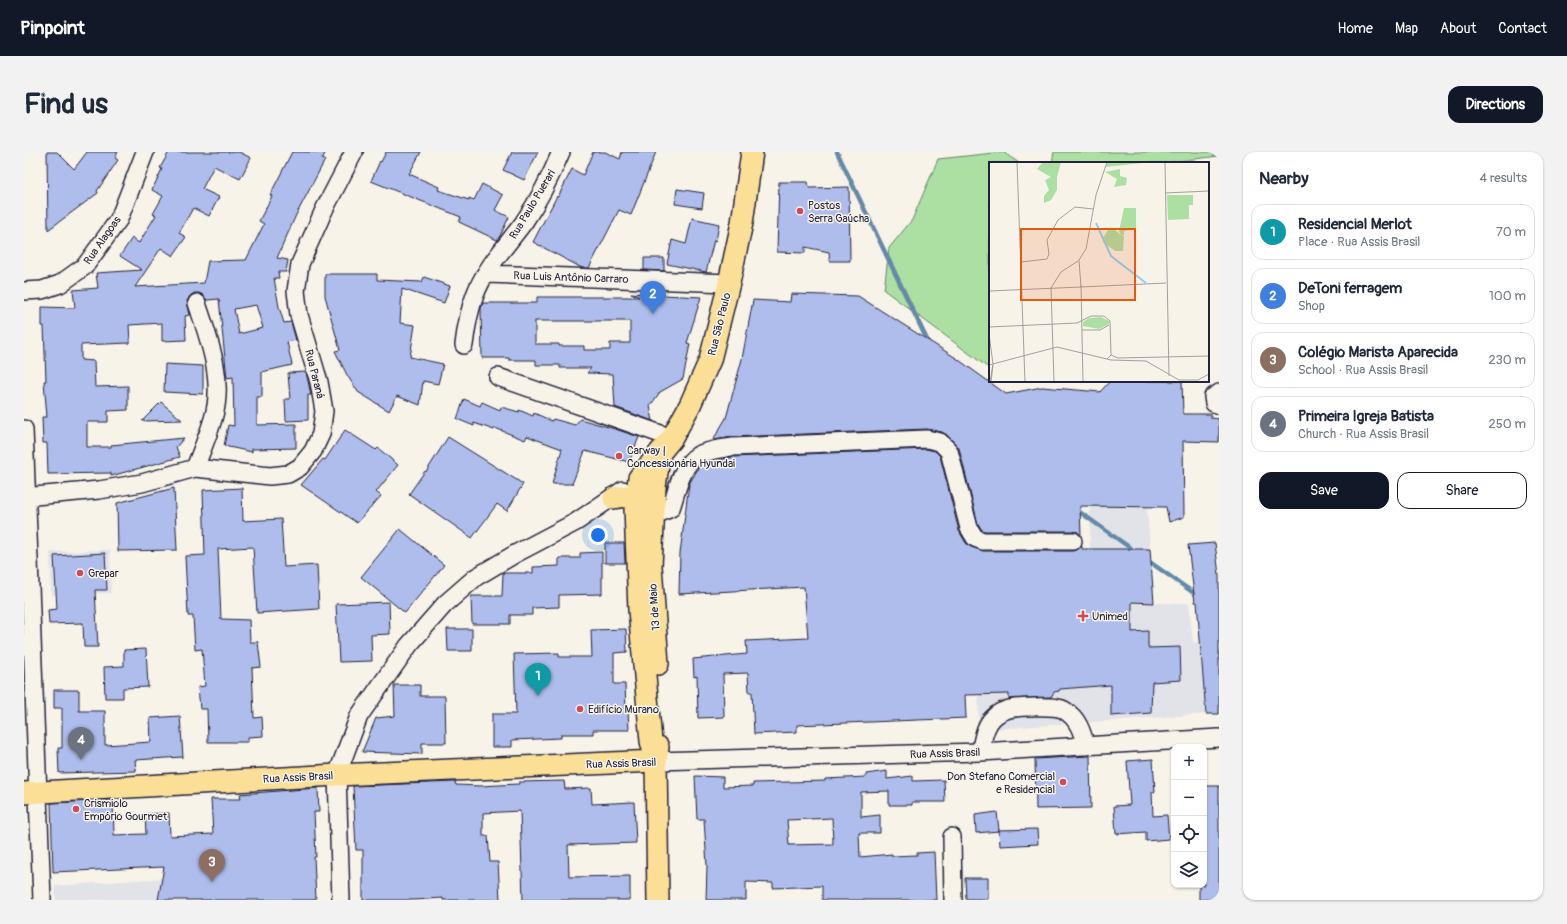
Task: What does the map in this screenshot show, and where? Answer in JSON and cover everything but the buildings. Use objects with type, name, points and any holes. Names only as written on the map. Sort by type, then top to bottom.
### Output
[{"type":"main road","name":"Rua São Paulo","points":[[638,486],[690,406],[710,360],[742,223],[752,152]]},
{"type":"main road","name":"13 de Maio","points":[[658,900],[656,761],[660,740],[659,688],[651,566],[653,516],[666,445]]},
{"type":"main road","name":"13 de Maio","points":[[638,486],[635,508],[639,610],[651,741],[656,761]]},
{"type":"main road","points":[[614,498],[638,486],[644,500],[645,546],[651,566]]},
{"type":"main road","name":"Rua Assis Brasil","points":[[31,792],[337,775],[656,761]]},
{"type":"street","name":"Rua Alagoas","points":[[24,291],[42,290],[60,284],[85,266],[119,218],[145,152]]},
{"type":"street","name":"Rua Paraná","points":[[26,497],[106,489],[142,483],[195,468],[270,476],[288,474],[300,467],[313,451],[321,434],[324,411],[319,382],[299,315],[296,291],[300,264],[324,210],[354,152]]},
{"type":"street","name":"Rua Paulo Puerari","points":[[464,345],[468,319],[475,294],[486,274],[525,220],[552,173],[561,152]]},
{"type":"street","name":"Rua Luis Antônio Carraro","points":[[486,274],[729,283]]},
{"type":"street","points":[[195,468],[214,418],[217,397],[217,385],[212,351],[197,303]]},
{"type":"street","points":[[498,377],[666,445]]},
{"type":"street","points":[[1219,393],[1213,397],[1213,400],[1214,403],[1219,405]]},
{"type":"street","points":[[24,429],[31,792],[42,900]]},
{"type":"street","points":[[653,516],[671,508],[685,468],[698,455],[715,450],[732,447],[927,439],[940,442],[949,451],[969,528],[975,538],[983,541],[1073,541]]},
{"type":"street","points":[[342,900],[337,775],[359,716],[409,645],[445,604],[476,577],[515,554],[576,522],[614,498]]},
{"type":"street","points":[[980,752],[988,724],[999,713],[1010,709],[1053,707],[1063,709],[1072,716],[1080,727],[1086,746]]},
{"type":"street","name":"Rua Assis Brasil","points":[[656,761],[980,752],[1219,738]]},
{"type":"street","points":[[952,837],[953,900]]},
{"type":"shaded area","name":"Unimed","points":[[1090,506],[1147,507],[1154,603],[1189,603],[1193,642],[1200,642],[1206,714],[979,730],[975,549],[1090,549]]},
{"type":"shaded area","name":"Grepar","points":[[110,550],[111,593],[51,595],[50,552]]},
{"type":"shaded area","points":[[315,867],[316,900],[56,900],[55,886]]},
{"type":"green space","points":[[1003,152],[1018,162],[989,162],[989,368],[884,290],[889,248],[912,220],[938,159]]},
{"type":"green space","points":[[1054,152],[1219,152],[1219,156],[1170,162],[1052,162]]},
{"type":"waterway","points":[[837,152],[929,344]]},
{"type":"waterway","points":[[1077,510],[1136,552]]},
{"type":"waterway","points":[[1147,560],[1198,596]]},
{"type":"place","name":"Postos Serra Gaúcha","points":[[800,211]]},
{"type":"place","name":"DeToni ferragem","points":[[653,314]]},
{"type":"place","name":"Carway | Concessionária Hyundai","points":[[619,456]]},
{"type":"place","name":"Grepar","points":[[80,573]]},
{"type":"place","name":"Unimed","points":[[1083,616]]},
{"type":"place","name":"Residencial Merlot","points":[[538,696]]},
{"type":"place","name":"Edifício Murano","points":[[580,709]]},
{"type":"place","name":"Primeira Igreja Batista","points":[[81,760]]},
{"type":"place","name":"Don Stefano Comercial e Residencial","points":[[1063,782]]},
{"type":"place","name":"Crismiolo Empório Gourmet","points":[[76,809]]},
{"type":"place","name":"Colégio Marista Aparecida","points":[[212,882]]}]
